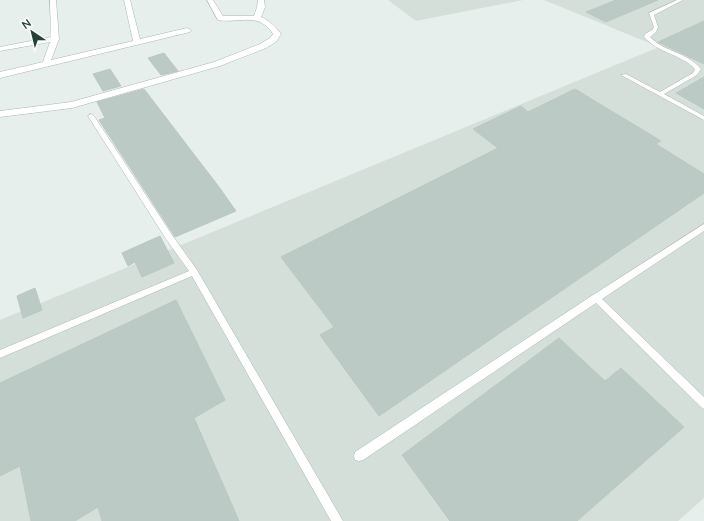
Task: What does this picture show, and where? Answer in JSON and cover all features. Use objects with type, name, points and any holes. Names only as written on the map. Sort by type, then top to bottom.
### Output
[{"type":"street","points":[[46,64],[55,39],[53,0]]},
{"type":"street","points":[[127,0],[136,42]]},
{"type":"street","points":[[0,114],[72,105],[217,64],[263,46],[273,40],[277,34],[273,26],[256,18],[221,18],[210,0]]},
{"type":"street","points":[[256,18],[261,7],[260,0]]},
{"type":"street","points":[[0,75],[187,30]]},
{"type":"street","points":[[0,49],[55,39]]},
{"type":"lane","points":[[660,94],[695,74],[698,69],[689,60],[655,43],[647,37],[647,35],[654,31],[656,27],[651,14],[681,0]]},
{"type":"lane","points":[[624,75],[704,118]]},
{"type":"lane","points":[[91,116],[169,237],[194,272],[337,521]]},
{"type":"lane","points":[[359,456],[704,227]]},
{"type":"lane","points":[[0,354],[194,272]]},
{"type":"lane","points":[[596,298],[704,404]]},
{"type":"shaded area","points":[[388,0],[523,0],[416,21]]},
{"type":"shaded area","points":[[544,0],[704,0],[704,498],[678,521],[0,521],[0,320],[659,47]]},
{"type":"building","points":[[616,0],[658,0],[606,22],[586,12]]},
{"type":"building","points":[[704,21],[704,64],[658,42]]},
{"type":"building","points":[[164,53],[178,71],[161,75],[148,58]]},
{"type":"building","points":[[110,69],[121,86],[103,91],[93,74]]},
{"type":"building","points":[[704,77],[704,109],[676,93]]},
{"type":"building","points":[[144,89],[236,211],[175,237],[99,120],[105,118],[97,102]]},
{"type":"building","points":[[575,89],[661,141],[656,144],[704,174],[704,193],[379,416],[320,335],[334,327],[281,257],[498,148],[473,129],[521,106],[528,112]]},
{"type":"building","points":[[160,236],[174,263],[142,277],[135,262],[128,266],[122,253]]},
{"type":"building","points":[[35,288],[42,310],[23,318],[17,296]]},
{"type":"building","points":[[176,300],[225,400],[194,418],[239,521],[102,521],[98,507],[75,521],[31,521],[20,466],[0,476],[0,383]]},
{"type":"building","points":[[559,338],[605,381],[621,368],[684,427],[577,521],[450,521],[402,455]]}]
